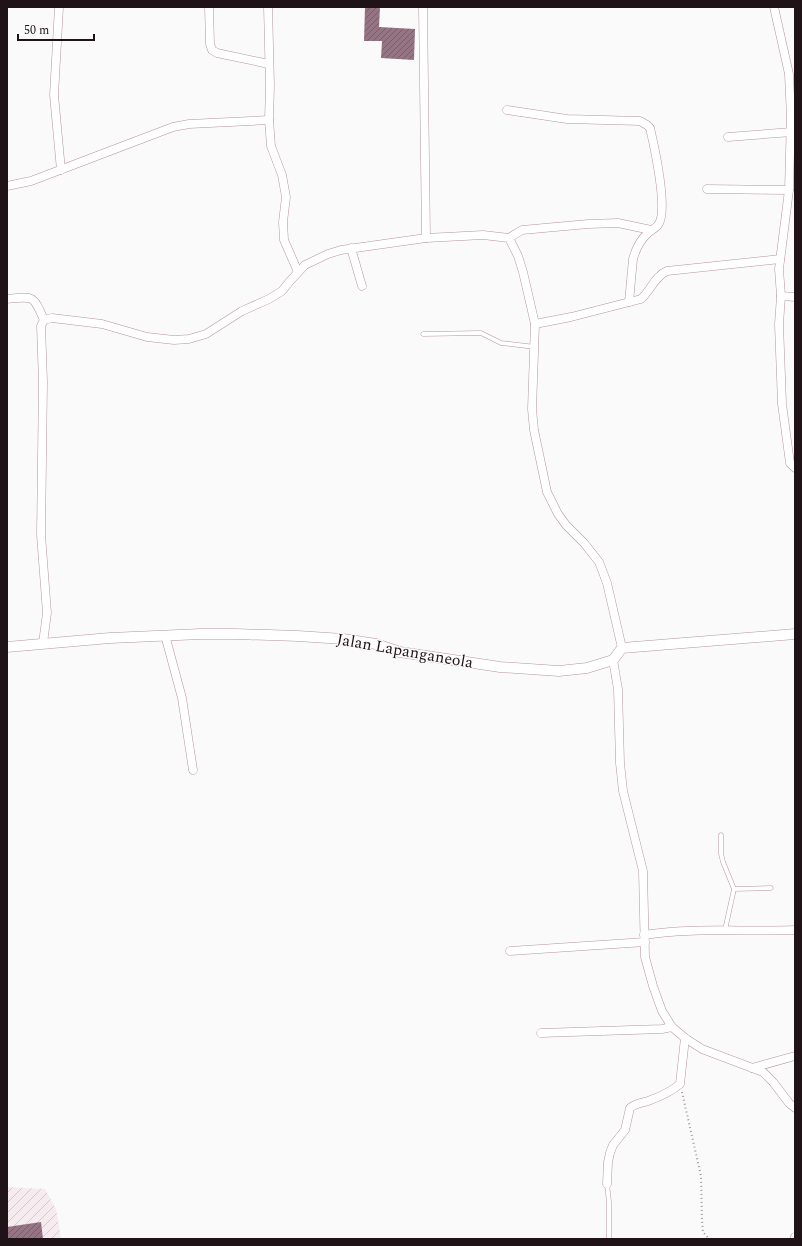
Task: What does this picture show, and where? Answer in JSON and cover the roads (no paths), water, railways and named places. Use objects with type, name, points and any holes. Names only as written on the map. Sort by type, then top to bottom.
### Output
[{"type":"street","points":[[59,7],[54,95],[61,170]]},
{"type":"street","points":[[209,7],[210,44],[212,50],[217,53],[269,64]]},
{"type":"street","points":[[268,7],[269,120],[272,146],[282,175],[286,197],[284,240],[298,272]]},
{"type":"street","points":[[423,7],[426,238]]},
{"type":"street","points":[[774,7],[789,74],[793,117],[787,214],[780,259],[781,296],[779,324],[782,404],[790,463],[795,468]]},
{"type":"street","points":[[507,110],[567,119],[640,122],[650,128],[657,159],[662,199],[662,214],[659,225],[642,238],[635,252],[629,302]]},
{"type":"street","points":[[7,186],[32,181],[173,127],[189,124],[269,120]]},
{"type":"street","points":[[728,137],[792,132]]},
{"type":"street","points":[[707,189],[789,190]]},
{"type":"street","points":[[44,320],[52,318],[102,324],[147,337],[174,340],[189,339],[206,334],[242,311],[269,300],[282,291],[305,265],[341,250],[426,238],[483,235],[508,238],[522,230],[588,224],[618,223],[651,230]]},
{"type":"street","points":[[508,238],[516,251],[523,272],[535,324],[532,409],[534,430],[546,492],[566,526],[584,543],[600,562],[607,583],[622,648]]},
{"type":"street","points":[[351,248],[362,286]]},
{"type":"street","points":[[535,324],[641,299],[653,283],[667,271],[780,259]]},
{"type":"street","points":[[781,296],[795,298]]},
{"type":"street","points":[[7,299],[28,297],[33,299],[37,303],[44,320],[41,326],[43,382],[41,535],[47,613],[43,643]]},
{"type":"street","name":"Jalan Lapanganeola","points":[[7,647],[43,643],[165,636],[236,634],[343,639],[376,644],[400,652],[500,667],[559,671],[587,668],[613,660]]},
{"type":"street","points":[[795,634],[622,648],[613,660],[618,689],[620,763],[623,791],[643,871],[645,957],[662,1011],[672,1027],[702,1049],[763,1072],[795,1108]]},
{"type":"street","points":[[165,636],[182,698],[193,770]]},
{"type":"street","points":[[510,951],[644,938],[659,932],[795,930]]},
{"type":"street","points":[[541,1033],[662,1029],[672,1027]]},
{"type":"street","points":[[607,1184],[608,1162],[613,1145],[625,1130],[630,1108],[636,1104],[648,1101],[680,1084],[685,1038]]},
{"type":"street","points":[[752,1068],[795,1056]]},
{"type":"lane","points":[[423,334],[481,333],[501,342],[535,347]]},
{"type":"lane","points":[[721,835],[721,854],[734,889],[725,930]]},
{"type":"lane","points":[[734,889],[771,888]]},
{"type":"lane","points":[[607,1184],[609,1202],[609,1239]]}]
